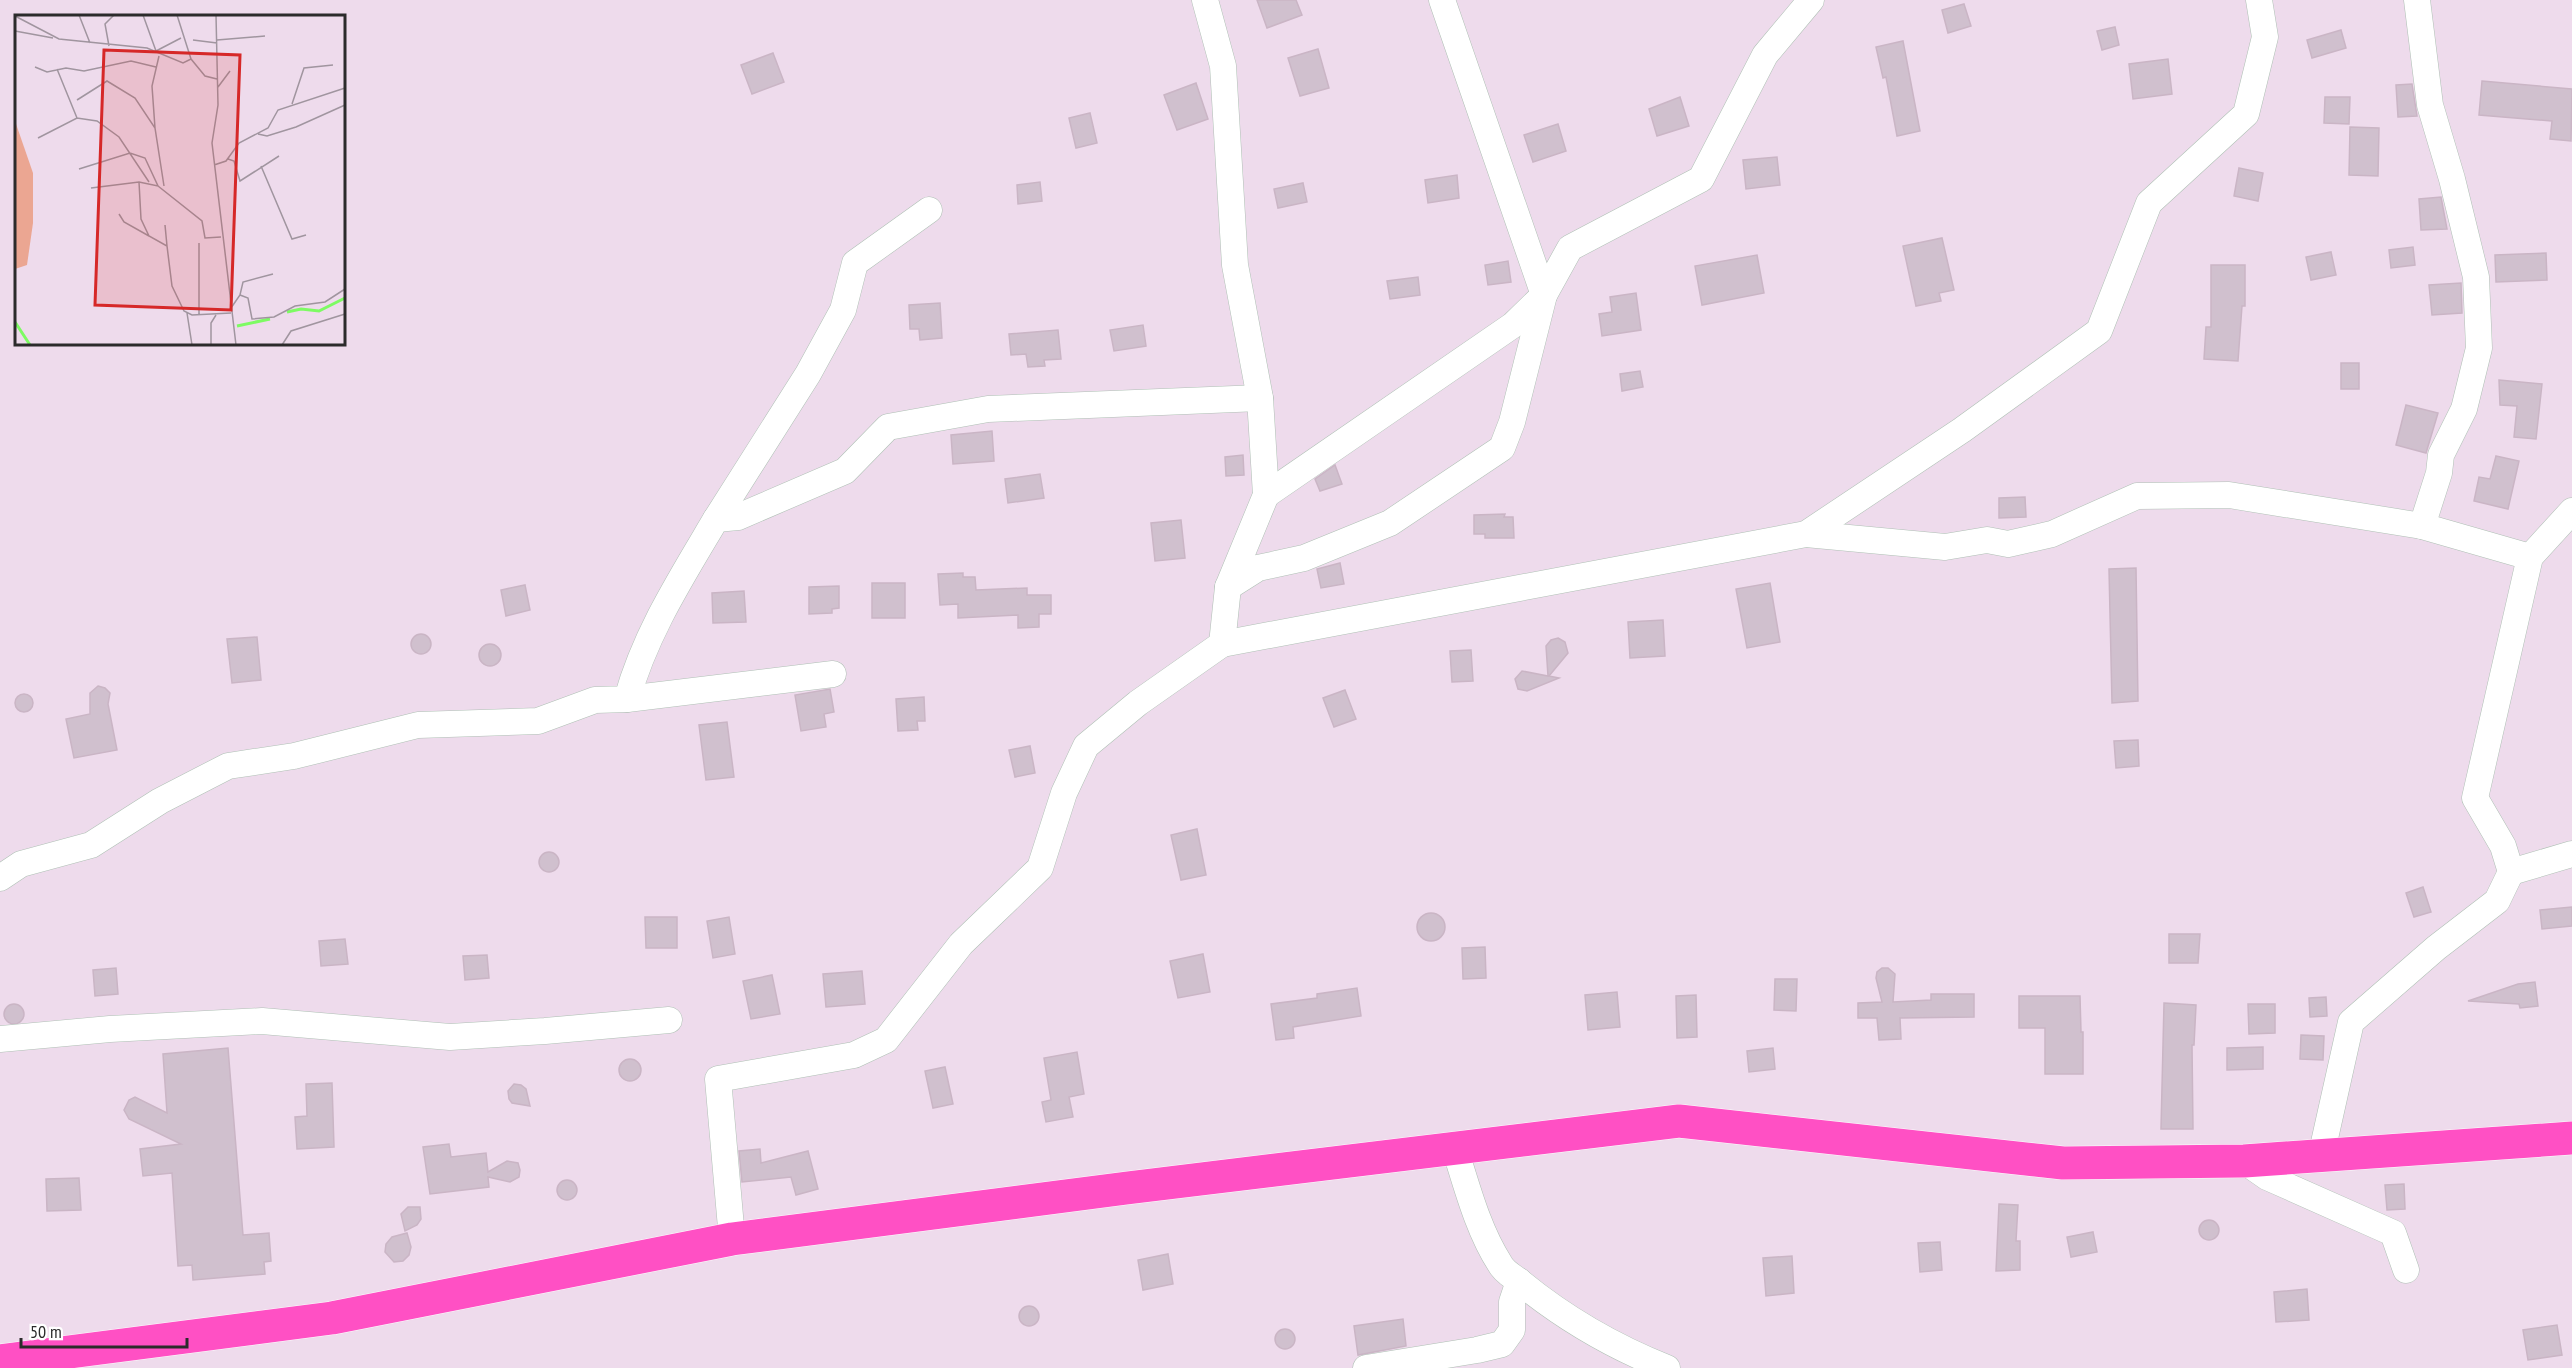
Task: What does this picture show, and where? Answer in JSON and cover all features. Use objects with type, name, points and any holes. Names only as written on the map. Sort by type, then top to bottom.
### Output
[{"type":"main road","points":[[16,1363],[332,1318],[732,1239],[1679,1121],[2063,1163],[2244,1161],[2572,1138]]},
{"type":"street","points":[[1205,0],[1223,66],[1235,265],[1260,398],[1266,495],[1228,587],[1221,644]]},
{"type":"street","points":[[1442,0],[1544,295]]},
{"type":"street","points":[[1228,587],[1258,568],[1304,558],[1390,523],[1502,448],[1512,422],[1544,295],[1570,248],[1701,179],[1766,55],[1811,0]]},
{"type":"street","points":[[1806,534],[1962,430],[2099,331],[2149,203],[2246,114],[2265,37],[2259,0]]},
{"type":"street","points":[[2416,0],[2430,105],[2452,179],[2476,277],[2479,348],[2464,409],[2441,455],[2439,473],[2422,526]]},
{"type":"street","points":[[627,699],[636,665],[661,611],[808,374],[843,310],[855,263],[929,210]]},
{"type":"street","points":[[1266,495],[1513,325],[1544,295]]},
{"type":"street","points":[[716,519],[738,518],[845,471],[888,427],[988,409],[1260,398]]},
{"type":"street","points":[[732,1239],[718,1079],[854,1056],[886,1040],[961,944],[1040,868],[1064,793],[1086,746],[1138,703],[1221,644],[1806,534],[1945,547],[1987,540],[2008,544],[2052,534],[2137,496],[2229,495],[2422,526],[2530,557]]},
{"type":"street","points":[[2321,1156],[2350,1022],[2436,948],[2497,901],[2511,872],[2503,846],[2475,798],[2530,557],[2572,512]]},
{"type":"street","points":[[0,878],[21,864],[91,845],[160,801],[228,766],[294,756],[418,725],[538,721],[595,700],[627,699],[833,674]]},
{"type":"street","points":[[2511,872],[2572,854]]},
{"type":"street","points":[[0,1039],[110,1029],[262,1021],[450,1037],[669,1020]]},
{"type":"street","points":[[1455,1149],[1476,1214],[1501,1266],[1541,1299],[1589,1331],[1667,1368]]},
{"type":"street","points":[[2244,1161],[2267,1177],[2393,1233],[2406,1270]]},
{"type":"street","points":[[1366,1368],[1502,1344],[1512,1330],[1512,1302],[1519,1281]]},
{"type":"building","points":[[1257,0],[1296,0],[1302,15],[1267,28]]},
{"type":"building","points":[[1964,4],[1971,26],[1948,33],[1942,10]]},
{"type":"building","points":[[2115,27],[2119,45],[2102,50],[2097,31]]},
{"type":"building","points":[[2341,30],[2346,48],[2312,58],[2307,40]]},
{"type":"building","points":[[1903,41],[1920,131],[1897,136],[1886,77],[1883,78],[1876,47]]},
{"type":"building","points":[[1318,49],[1329,88],[1300,96],[1288,58]]},
{"type":"building","points":[[773,53],[784,82],[752,94],[741,65]]},
{"type":"building","points":[[2168,59],[2172,94],[2133,99],[2129,64]]},
{"type":"building","points":[[2482,81],[2572,89],[2571,141],[2550,139],[2552,121],[2479,115]]},
{"type":"building","points":[[1196,83],[1208,119],[1177,130],[1164,95]]},
{"type":"building","points":[[2412,84],[2417,116],[2398,117],[2396,85]]},
{"type":"building","points":[[1680,97],[1689,126],[1657,136],[1649,109]]},
{"type":"building","points":[[2325,97],[2350,97],[2349,124],[2324,123]]},
{"type":"building","points":[[1090,113],[1097,143],[1076,148],[1069,118]]},
{"type":"building","points":[[1558,124],[1566,151],[1533,162],[1524,135]]},
{"type":"building","points":[[2350,127],[2379,128],[2378,176],[2349,175]]},
{"type":"building","points":[[1777,157],[1780,185],[1746,189],[1743,160]]},
{"type":"building","points":[[2239,168],[2263,173],[2258,201],[2234,196]]},
{"type":"building","points":[[1457,175],[1459,198],[1428,203],[1425,180]]},
{"type":"building","points":[[1040,182],[1042,201],[1018,204],[1017,185]]},
{"type":"building","points":[[1303,183],[1307,202],[1278,208],[1274,189]]},
{"type":"building","points":[[2441,197],[2447,229],[2421,230],[2419,199]]},
{"type":"building","points":[[1942,238],[1954,290],[1939,293],[1941,301],[1916,306],[1903,246]]},
{"type":"building","points":[[2413,247],[2415,265],[2391,268],[2389,250]]},
{"type":"building","points":[[2331,252],[2336,275],[2311,280],[2306,257]]},
{"type":"building","points":[[2546,253],[2547,280],[2496,282],[2495,255]]},
{"type":"building","points":[[1757,255],[1764,293],[1702,305],[1695,266]]},
{"type":"building","points":[[1508,261],[1511,282],[1488,285],[1485,265]]},
{"type":"building","points":[[2211,265],[2245,265],[2245,306],[2242,306],[2238,361],[2204,359],[2206,327],[2211,327]]},
{"type":"building","points":[[1418,277],[1420,295],[1390,299],[1387,281]]},
{"type":"building","points":[[2461,283],[2462,313],[2432,315],[2429,285]]},
{"type":"building","points":[[1636,293],[1641,330],[1602,336],[1599,314],[1612,312],[1610,297]]},
{"type":"building","points":[[940,303],[942,338],[920,340],[919,329],[910,329],[909,305]]},
{"type":"building","points":[[1143,325],[1146,346],[1114,351],[1110,330]]},
{"type":"building","points":[[1058,330],[1061,359],[1044,360],[1045,366],[1028,367],[1026,354],[1011,355],[1009,334]]},
{"type":"building","points":[[2341,363],[2359,363],[2359,389],[2341,389]]},
{"type":"building","points":[[1640,371],[1643,387],[1622,391],[1620,374]]},
{"type":"building","points":[[2499,380],[2542,384],[2536,439],[2514,437],[2517,406],[2500,405]]},
{"type":"building","points":[[2406,405],[2438,413],[2426,453],[2396,445]]},
{"type":"building","points":[[992,431],[994,461],[953,464],[951,435]]},
{"type":"building","points":[[1243,455],[1244,475],[1226,476],[1225,457]]},
{"type":"building","points":[[2496,456],[2519,461],[2508,509],[2474,501],[2479,477],[2490,479]]},
{"type":"building","points":[[1335,465],[1342,484],[1320,491],[1315,479]]},
{"type":"building","points":[[1040,474],[1044,498],[1008,503],[1005,479]]},
{"type":"building","points":[[2025,497],[2026,517],[1999,518],[1999,498]]},
{"type":"building","points":[[1505,514],[1504,517],[1513,517],[1514,538],[1485,538],[1485,534],[1474,534],[1474,515]]},
{"type":"building","points":[[1181,520],[1185,558],[1155,561],[1151,523]]},
{"type":"building","points":[[1340,563],[1344,584],[1321,588],[1317,569]]},
{"type":"building","points":[[2136,568],[2138,701],[2112,703],[2109,569]]},
{"type":"building","points":[[963,573],[963,577],[975,577],[976,590],[1027,588],[1027,595],[1051,595],[1051,614],[1039,614],[1039,627],[1018,628],[1018,615],[958,618],[958,604],[940,605],[938,574]]},
{"type":"building","points":[[872,583],[905,583],[905,618],[872,618]]},
{"type":"building","points":[[1770,583],[1780,642],[1747,648],[1736,589]]},
{"type":"building","points":[[525,585],[530,610],[506,616],[501,590]]},
{"type":"building","points":[[839,586],[839,608],[832,609],[832,613],[809,614],[809,587]]},
{"type":"building","points":[[744,591],[746,622],[713,623],[712,593]]},
{"type":"building","points":[[1663,620],[1665,656],[1630,658],[1628,622]]},
{"type":"building","points":[[421,634],[428,637],[431,644],[428,651],[421,654],[414,651],[411,644],[414,637]]},
{"type":"building","points":[[257,637],[261,680],[232,683],[227,639]]},
{"type":"building","points":[[1558,638],[1565,642],[1568,653],[1549,676],[1559,678],[1527,691],[1518,689],[1515,679],[1522,671],[1548,676],[1546,646],[1551,640]]},
{"type":"building","points":[[490,644],[498,647],[501,655],[498,663],[490,666],[482,663],[479,655],[482,647]]},
{"type":"building","points":[[1471,650],[1473,681],[1452,682],[1450,651]]},
{"type":"building","points":[[98,686],[110,693],[108,704],[117,750],[74,758],[66,719],[90,714],[90,693]]},
{"type":"building","points":[[830,689],[834,712],[824,714],[826,727],[801,731],[795,695]]},
{"type":"building","points":[[1345,690],[1356,719],[1334,727],[1323,698]]},
{"type":"building","points":[[24,694],[30,697],[33,703],[30,709],[24,712],[18,709],[15,703],[18,697]]},
{"type":"building","points":[[924,697],[925,721],[917,721],[918,730],[898,731],[896,699]]},
{"type":"building","points":[[727,722],[734,777],[706,780],[699,725]]},
{"type":"building","points":[[2138,740],[2139,766],[2116,768],[2114,741]]},
{"type":"building","points":[[1030,746],[1035,773],[1015,777],[1009,750]]},
{"type":"building","points":[[1197,829],[1206,875],[1181,880],[1171,835]]},
{"type":"building","points":[[549,852],[556,855],[559,862],[556,869],[549,872],[542,869],[539,862],[542,855]]},
{"type":"building","points":[[2423,887],[2431,912],[2414,917],[2406,893]]},
{"type":"building","points":[[2572,907],[2572,926],[2542,929],[2540,910]]},
{"type":"building","points":[[1431,913],[1441,917],[1445,927],[1441,937],[1431,941],[1421,937],[1417,927],[1421,917]]},
{"type":"building","points":[[645,917],[677,917],[677,948],[646,948]]},
{"type":"building","points":[[729,917],[735,954],[713,958],[707,921]]},
{"type":"building","points":[[2169,934],[2200,934],[2198,963],[2169,963]]},
{"type":"building","points":[[345,939],[348,964],[321,966],[319,941]]},
{"type":"building","points":[[1485,947],[1486,978],[1463,979],[1462,948]]},
{"type":"building","points":[[1203,954],[1210,992],[1178,998],[1170,961]]},
{"type":"building","points":[[487,955],[489,978],[465,980],[463,956]]},
{"type":"building","points":[[116,968],[118,994],[95,996],[93,970]]},
{"type":"building","points":[[1882,968],[1888,968],[1895,974],[1893,1002],[1931,1000],[1931,994],[1974,994],[1974,1017],[1900,1018],[1901,1039],[1879,1040],[1877,1018],[1858,1018],[1858,1003],[1882,1002],[1876,978],[1877,972]]},
{"type":"building","points":[[862,971],[865,1004],[826,1007],[823,974]]},
{"type":"building","points":[[772,975],[780,1014],[751,1019],[743,981]]},
{"type":"building","points":[[1775,979],[1797,979],[1796,1011],[1774,1010]]},
{"type":"building","points":[[2535,982],[2538,1006],[2520,1008],[2519,1004],[2468,1001],[2518,984]]},
{"type":"building","points":[[1357,988],[1361,1016],[1293,1027],[1294,1038],[1276,1040],[1271,1004],[1317,998],[1317,994]]},
{"type":"building","points":[[1617,992],[1620,1027],[1588,1030],[1585,995]]},
{"type":"building","points":[[1696,995],[1697,1037],[1677,1038],[1676,996]]},
{"type":"building","points":[[2019,996],[2080,996],[2083,1074],[2045,1074],[2045,1028],[2019,1028]]},
{"type":"building","points":[[2326,997],[2327,1016],[2310,1017],[2309,998]]},
{"type":"building","points":[[2164,1003],[2196,1005],[2194,1045],[2192,1045],[2193,1129],[2161,1129]]},
{"type":"building","points":[[14,1004],[21,1007],[24,1014],[21,1021],[14,1024],[7,1021],[4,1014],[7,1007]]},
{"type":"building","points":[[2248,1004],[2275,1004],[2275,1033],[2249,1034]]},
{"type":"building","points":[[2301,1035],[2324,1036],[2323,1060],[2300,1059]]},
{"type":"building","points":[[2263,1047],[2263,1069],[2227,1070],[2227,1048]]},
{"type":"building","points":[[228,1048],[243,1235],[269,1233],[271,1261],[264,1262],[265,1274],[193,1280],[192,1265],[178,1266],[172,1173],[143,1176],[140,1149],[181,1144],[129,1119],[124,1110],[129,1100],[135,1097],[167,1113],[163,1054]]},
{"type":"building","points":[[1773,1048],[1775,1069],[1749,1072],[1747,1051]]},
{"type":"building","points":[[1077,1052],[1084,1094],[1069,1097],[1073,1117],[1046,1122],[1042,1102],[1051,1100],[1044,1058]]},
{"type":"building","points":[[630,1059],[638,1062],[641,1070],[638,1078],[630,1081],[622,1078],[619,1070],[622,1062]]},
{"type":"building","points":[[945,1067],[953,1104],[933,1108],[925,1071]]},
{"type":"building","points":[[332,1083],[334,1147],[297,1149],[295,1117],[307,1116],[306,1084]]},
{"type":"building","points":[[514,1084],[526,1089],[530,1106],[512,1103],[509,1099],[508,1091]]},
{"type":"building","points":[[449,1144],[451,1157],[486,1153],[488,1172],[507,1161],[518,1163],[519,1177],[510,1182],[488,1177],[489,1187],[430,1194],[423,1147]]},
{"type":"building","points":[[760,1149],[761,1163],[808,1151],[818,1189],[796,1195],[791,1177],[742,1182],[739,1151]]},
{"type":"building","points":[[79,1178],[81,1210],[47,1211],[46,1179]]},
{"type":"building","points":[[567,1180],[574,1183],[577,1190],[574,1197],[567,1200],[560,1197],[557,1190],[560,1183]]},
{"type":"building","points":[[2404,1184],[2405,1209],[2387,1210],[2385,1185]]},
{"type":"building","points":[[1999,1204],[2018,1205],[2016,1241],[2020,1241],[2020,1270],[1996,1271]]},
{"type":"building","points":[[408,1207],[420,1207],[421,1219],[417,1225],[405,1231],[401,1214]]},
{"type":"building","points":[[2209,1220],[2216,1223],[2219,1230],[2216,1237],[2209,1240],[2202,1237],[2199,1230],[2202,1223]]},
{"type":"building","points":[[2093,1232],[2097,1252],[2071,1257],[2067,1237]]},
{"type":"building","points":[[407,1233],[411,1247],[409,1255],[403,1261],[394,1262],[385,1252],[386,1244],[392,1237]]},
{"type":"building","points":[[1940,1242],[1942,1270],[1920,1272],[1918,1243]]},
{"type":"building","points":[[1168,1254],[1173,1284],[1143,1290],[1138,1260]]},
{"type":"building","points":[[1792,1256],[1794,1293],[1766,1296],[1763,1258]]},
{"type":"building","points":[[2307,1289],[2309,1320],[2276,1322],[2274,1292]]},
{"type":"building","points":[[1029,1306],[1036,1309],[1039,1316],[1036,1323],[1029,1326],[1022,1323],[1019,1316],[1022,1309]]},
{"type":"building","points":[[1403,1319],[1406,1346],[1358,1355],[1354,1326]]},
{"type":"building","points":[[2557,1325],[2562,1355],[2528,1360],[2523,1330]]},
{"type":"building","points":[[1281,1329],[1289,1329],[1295,1335],[1295,1343],[1289,1349],[1281,1349],[1275,1343],[1275,1335]]}]
